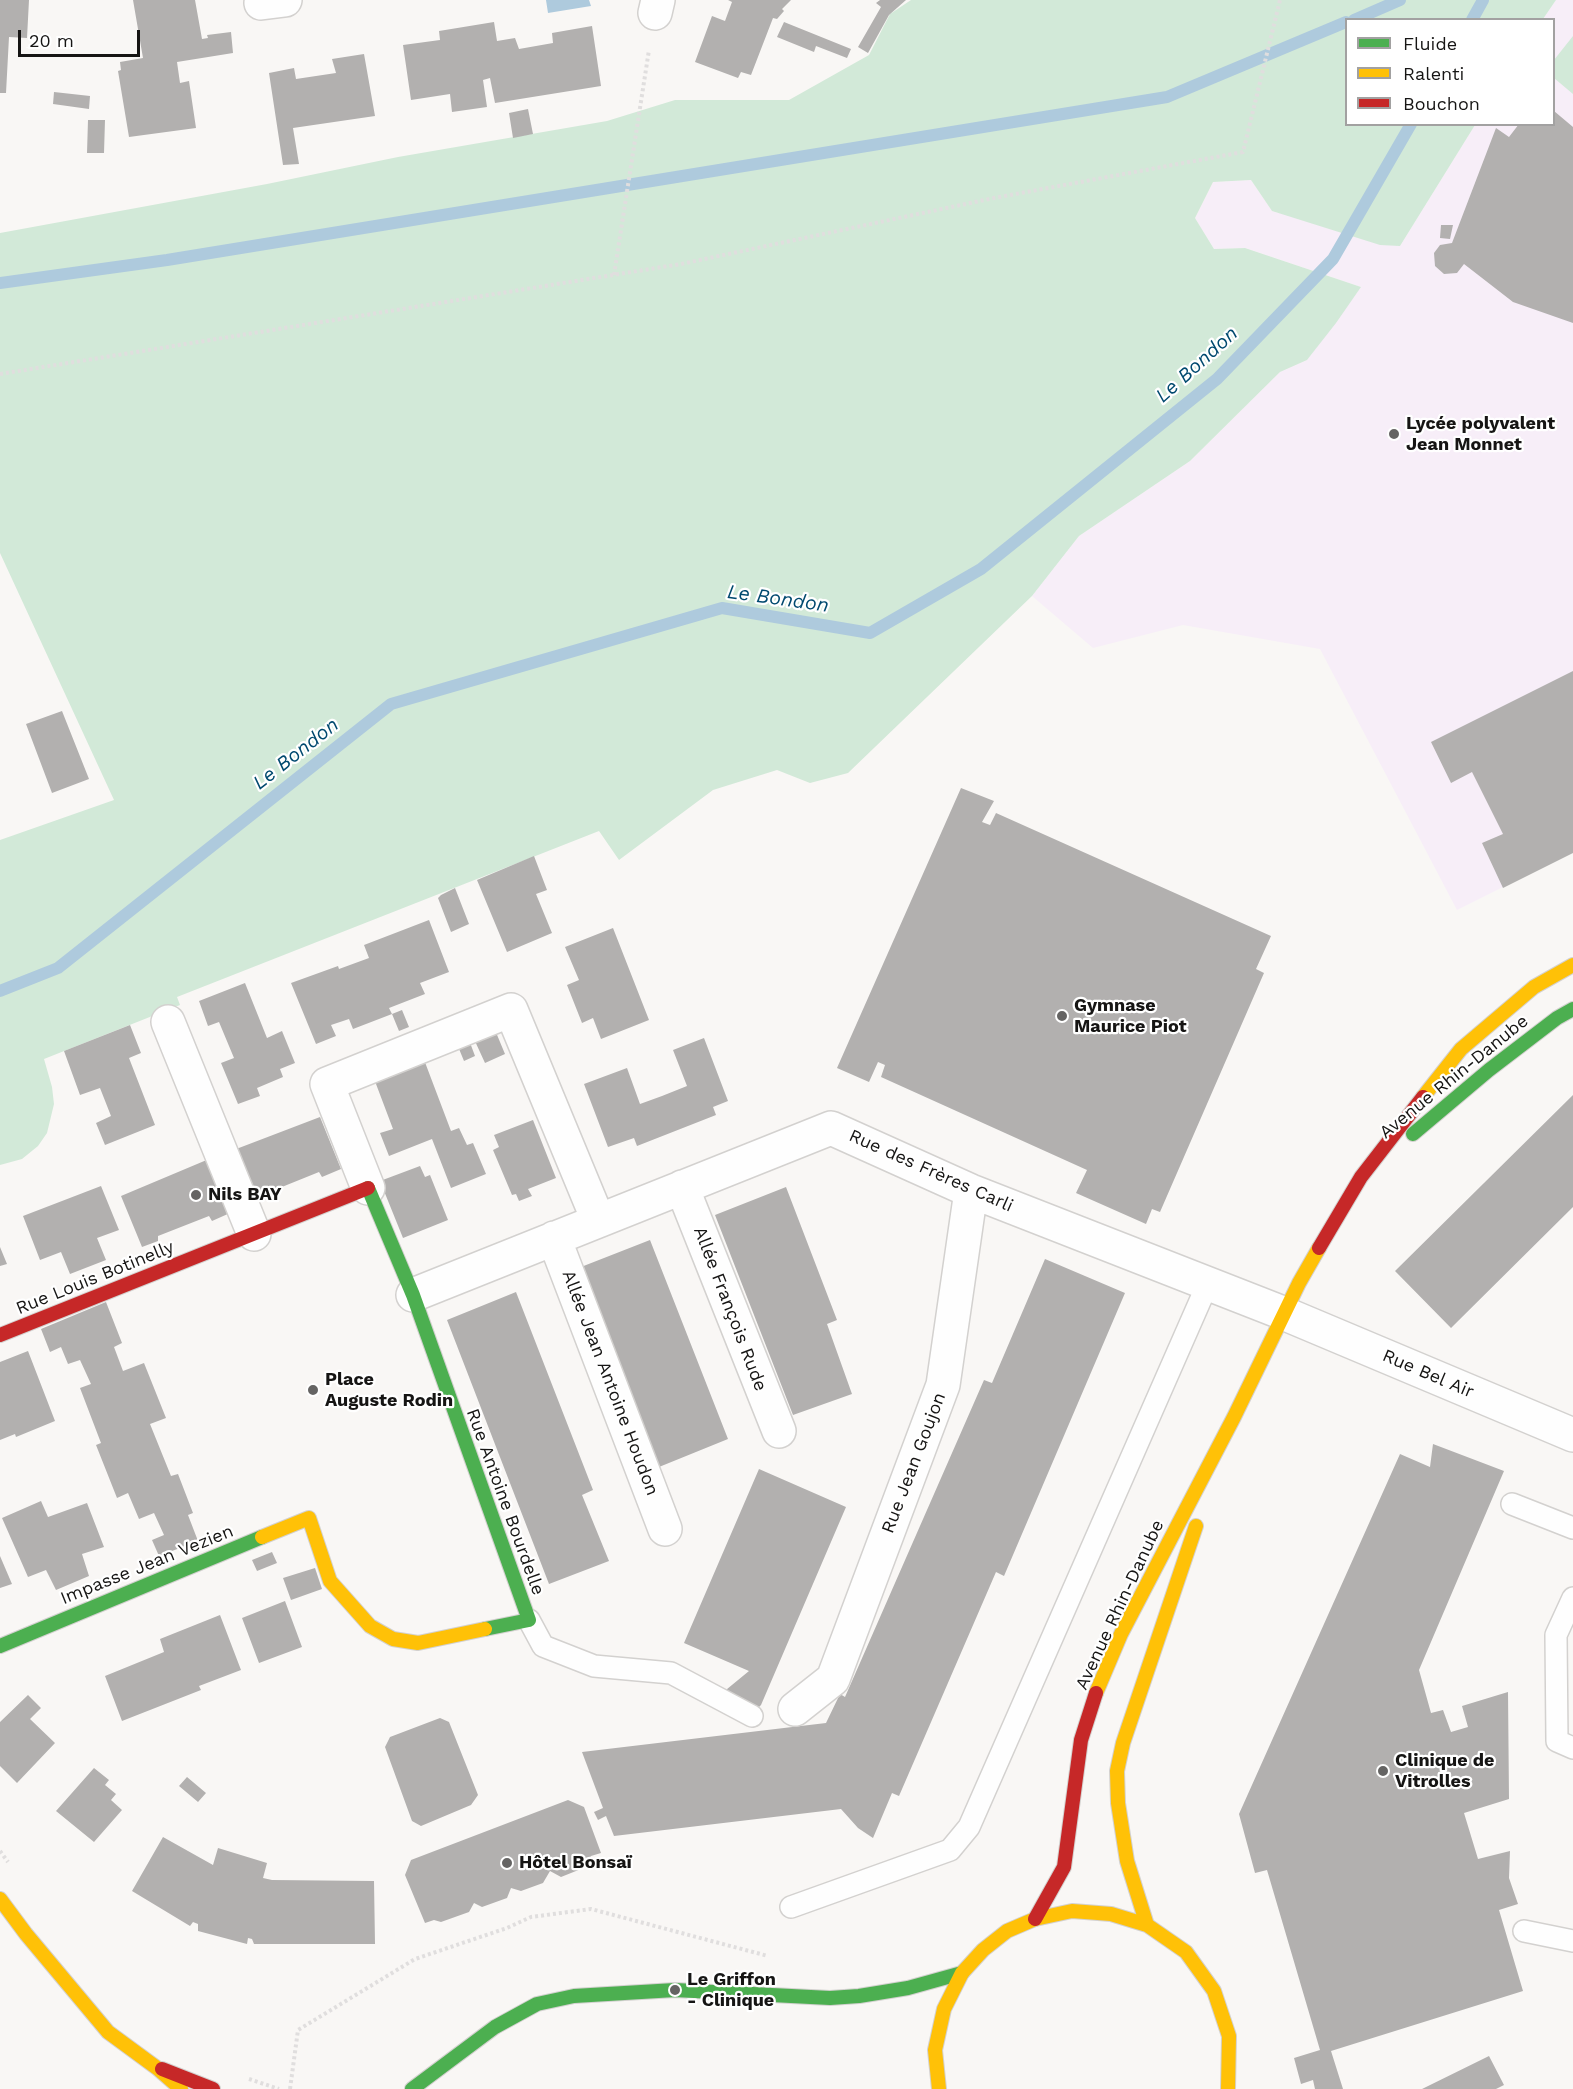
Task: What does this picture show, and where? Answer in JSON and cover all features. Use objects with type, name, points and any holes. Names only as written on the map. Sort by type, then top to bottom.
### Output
[{"type":"street","name":"Avenue Rhin-Danube","points":[[1035,1919],[1064,1867],[1081,1740],[1100,1680],[1234,1417],[1283,1312],[1360,1177],[1461,1049],[1534,987],[1573,965]]},
{"type":"street","name":"Avenue Rhin-Danube","points":[[1360,1177],[1489,1070],[1557,1018],[1573,1009]]},
{"type":"street","points":[[168,1022],[254,1234],[368,1188],[327,1084],[511,1010],[598,1220]]},
{"type":"street","name":"Rue des Frères Carli","points":[[413,1295],[831,1128],[971,1191],[1283,1312]]},
{"type":"street","name":"Allée François Rude","points":[[682,1187],[778,1431]]},
{"type":"street","name":"Rue Antoine Bourdelle","points":[[309,1518],[330,1581],[370,1626],[393,1639],[418,1642],[528,1620],[413,1295],[368,1188]]},
{"type":"street","name":"Rue Jean Goujon","points":[[795,1709],[833,1679],[943,1384],[971,1191]]},
{"type":"street","name":"Rue Louis Botinelly","points":[[0,1335],[254,1234]]},
{"type":"street","name":"Allée Jean Antoine Houdon","points":[[554,1238],[665,1529]]},
{"type":"street","name":"Rue Bel Air","points":[[1283,1312],[1573,1435]]},
{"type":"street","name":"Avenue Rhin-Danube","points":[[1147,1925],[1127,1861],[1118,1803],[1117,1772],[1123,1743],[1152,1655],[1234,1417]]},
{"type":"street","name":"Impasse Jean Vezien","points":[[0,1646],[309,1518]]},
{"type":"street","points":[[0,1899],[26,1934],[108,2032],[181,2089]]},
{"type":"street","points":[[939,2089],[935,2050],[944,2009],[962,1973],[982,1950],[1007,1932],[1035,1919],[1072,1911],[1111,1914],[1147,1925],[1186,1952],[1214,1991],[1229,2036],[1230,2087]]},
{"type":"street","points":[[412,2089],[495,2027],[537,2004],[574,1996],[675,1990],[830,1998],[908,1988],[962,1973]]},
{"type":"street","points":[[157,2068],[213,2089]]},
{"type":"lane","points":[[791,1907],[950,1850],[969,1827],[1208,1283]]},
{"type":"lane","points":[[1512,1504],[1573,1528]]},
{"type":"lane","points":[[1573,1598],[1556,1635],[1557,1741],[1573,1748]]},
{"type":"lane","points":[[528,1620],[543,1646],[594,1666],[672,1673],[752,1716]]},
{"type":"lane","points":[[1524,1931],[1573,1941]]},
{"type":"path","points":[[0,374],[681,264],[994,198],[1243,152],[1280,0]]},
{"type":"path","points":[[614,275],[657,7]]},
{"type":"path","points":[[0,1851],[14,1870]]},
{"type":"path","points":[[290,2089],[298,2030],[415,1959],[507,1928],[531,1917],[591,1909],[763,1953],[772,1958]]},
{"type":"path","points":[[247,2078],[279,2089]]},
{"type":"shaded area","name":"Lycée polyvalent Jean Monnet","points":[[1556,0],[1573,0],[1573,852],[1457,910],[1320,649],[1183,625],[1093,648],[1032,596],[1079,536],[1190,461],[1280,372],[1307,360],[1361,287],[1245,248],[1214,249],[1195,218],[1213,182],[1251,180],[1272,211],[1400,246],[1474,126],[1555,126],[1555,18],[1544,18]]},
{"type":"green space","points":[[911,0],[1556,0],[1544,18],[1345,18],[1345,126],[1474,126],[1400,246],[1380,245],[1272,211],[1251,180],[1213,182],[1195,218],[1214,249],[1245,248],[1361,287],[1307,360],[1280,372],[1190,461],[1079,536],[1032,596],[848,773],[810,783],[777,770],[713,790],[619,860],[599,831],[177,997],[180,1005],[44,1059],[54,1104],[47,1133],[38,1146],[22,1159],[0,1165],[0,840],[114,800],[0,553],[0,233],[267,184],[398,157],[607,121],[675,100],[789,100],[869,55],[890,14]]},
{"type":"green space","points":[[1573,36],[1573,94],[1555,79],[1555,59]]},
{"type":"water","points":[[546,0],[589,0],[591,6],[548,13]]},
{"type":"building","points":[[0,0],[29,0],[27,38],[9,37],[6,93],[0,93]]},
{"type":"building","points":[[133,0],[195,0],[202,39],[208,38],[207,35],[231,32],[233,53],[177,62],[180,83],[189,81],[196,128],[129,137],[118,71],[121,70],[120,62],[143,58]]},
{"type":"building","points":[[728,0],[791,0],[782,9],[784,11],[777,19],[773,18],[751,75],[741,72],[738,78],[695,62],[712,16],[725,21],[732,2]]},
{"type":"building","points":[[880,0],[906,0],[889,15],[868,53],[858,47],[881,7],[876,3]]},
{"type":"building","points":[[494,22],[497,41],[515,38],[519,49],[553,43],[552,33],[592,26],[601,86],[495,103],[490,78],[483,80],[487,107],[452,112],[450,94],[411,100],[403,45],[440,40],[439,31]]},
{"type":"building","points":[[784,22],[851,49],[847,58],[816,46],[814,52],[777,37]]},
{"type":"building","points":[[364,54],[375,116],[293,128],[299,164],[283,165],[269,73],[294,68],[296,79],[336,73],[332,59]]},
{"type":"building","points":[[54,92],[90,96],[89,109],[53,104]]},
{"type":"building","points":[[528,109],[533,134],[513,138],[509,113]]},
{"type":"building","points":[[1555,112],[1573,127],[1573,323],[1513,302],[1464,264],[1457,273],[1444,274],[1435,266],[1434,253],[1440,245],[1452,243],[1496,128],[1509,137],[1517,126],[1555,126]]},
{"type":"building","points":[[88,120],[105,120],[104,153],[87,153]]},
{"type":"building","points":[[1441,225],[1453,225],[1450,239],[1440,238]]},
{"type":"building","points":[[1573,671],[1573,853],[1503,888],[1482,843],[1503,834],[1472,772],[1451,783],[1431,742]]},
{"type":"building","points":[[62,711],[89,779],[52,793],[26,724]]},
{"type":"building","name":"Gymnase Maurice Piot","points":[[961,788],[994,801],[982,822],[990,825],[996,813],[1271,936],[1256,969],[1264,973],[1160,1212],[1152,1209],[1146,1224],[1076,1193],[1087,1170],[881,1077],[885,1065],[878,1062],[869,1082],[837,1068]]},
{"type":"building","points":[[534,856],[547,890],[536,894],[552,933],[507,952],[477,880]]},
{"type":"building","points":[[455,888],[469,924],[451,932],[438,898]]},
{"type":"building","points":[[429,920],[449,972],[420,983],[425,994],[389,1008],[392,1014],[353,1029],[349,1019],[331,1025],[336,1036],[316,1044],[291,983],[338,966],[339,969],[369,958],[364,945]]},
{"type":"building","points":[[613,928],[649,1020],[601,1039],[593,1018],[582,1023],[567,985],[579,980],[565,947]]},
{"type":"building","points":[[245,983],[267,1038],[282,1031],[295,1063],[280,1069],[283,1077],[257,1088],[260,1096],[238,1104],[221,1063],[234,1058],[219,1022],[208,1026],[199,1001]]},
{"type":"building","points":[[402,1010],[409,1027],[399,1031],[392,1014]]},
{"type":"building","points":[[130,1025],[141,1053],[129,1058],[155,1125],[105,1145],[96,1123],[111,1116],[100,1088],[80,1095],[64,1051]]},
{"type":"building","points":[[495,1030],[505,1054],[485,1063],[474,1039]]},
{"type":"building","points":[[704,1038],[728,1101],[713,1107],[716,1115],[637,1146],[634,1138],[608,1147],[584,1084],[627,1068],[640,1104],[662,1096],[687,1086],[673,1050]]},
{"type":"building","points":[[469,1040],[475,1056],[464,1061],[457,1044]]},
{"type":"building","points":[[423,1057],[451,1131],[459,1128],[467,1145],[473,1143],[486,1174],[451,1188],[432,1139],[389,1156],[380,1133],[393,1129],[373,1076]]},
{"type":"building","points":[[1573,1095],[1573,1207],[1451,1328],[1395,1271]]},
{"type":"building","points":[[320,1117],[341,1169],[322,1177],[319,1172],[267,1193],[269,1198],[252,1204],[231,1151]]},
{"type":"building","points":[[533,1120],[556,1178],[528,1189],[532,1196],[519,1201],[516,1194],[512,1195],[493,1150],[499,1147],[494,1135]]},
{"type":"building","points":[[209,1159],[230,1213],[212,1221],[209,1216],[158,1236],[158,1241],[142,1247],[121,1196]]},
{"type":"building","points":[[420,1166],[425,1177],[430,1175],[448,1220],[403,1238],[380,1181]]},
{"type":"building","points":[[101,1186],[119,1230],[97,1238],[106,1260],[70,1274],[61,1252],[40,1260],[23,1216]]},
{"type":"building","points":[[786,1187],[837,1320],[827,1324],[852,1394],[793,1415],[715,1215]]},
{"type":"building","points":[[650,1240],[728,1439],[659,1467],[581,1267]]},
{"type":"building","points":[[0,1247],[7,1264],[0,1266]]},
{"type":"building","points":[[1045,1259],[1125,1293],[1004,1576],[996,1572],[899,1796],[892,1793],[873,1838],[858,1828],[841,1809],[614,1836],[606,1816],[598,1820],[594,1812],[603,1808],[582,1752],[826,1723],[840,1694],[845,1697],[984,1380],[992,1383]]},
{"type":"building","points":[[516,1292],[593,1490],[582,1495],[609,1561],[549,1584],[447,1320]]},
{"type":"building","points":[[106,1302],[122,1343],[114,1347],[123,1371],[144,1363],[166,1418],[150,1424],[171,1476],[178,1474],[193,1513],[188,1515],[198,1541],[159,1556],[152,1540],[164,1535],[154,1513],[139,1519],[128,1493],[117,1498],[96,1445],[101,1443],[80,1388],[91,1384],[80,1360],[68,1364],[61,1347],[50,1352],[41,1329]]},
{"type":"building","points":[[28,1351],[55,1421],[16,1437],[15,1434],[0,1440],[0,1362]]},
{"type":"building","name":"Clinique de Vitrolles","points":[[1433,1444],[1504,1471],[1419,1670],[1431,1713],[1443,1710],[1451,1732],[1468,1727],[1462,1706],[1508,1692],[1509,1799],[1464,1813],[1478,1859],[1510,1851],[1509,1878],[1518,1904],[1499,1910],[1523,1991],[1331,2051],[1343,2089],[1315,2089],[1313,2080],[1301,2084],[1294,2058],[1320,2050],[1267,1870],[1255,1873],[1239,1814],[1400,1454],[1430,1467]]},
{"type":"building","points":[[759,1469],[846,1507],[761,1705],[755,1711],[721,1694],[749,1671],[684,1643]]},
{"type":"building","points":[[41,1501],[48,1517],[87,1503],[104,1547],[82,1554],[89,1576],[56,1590],[46,1570],[28,1577],[2,1518]]},
{"type":"building","points":[[272,1552],[277,1563],[257,1571],[252,1560]]},
{"type":"building","points":[[0,1556],[12,1584],[0,1588]]},
{"type":"building","points":[[315,1568],[322,1589],[291,1600],[283,1578]]},
{"type":"building","points":[[285,1601],[302,1647],[259,1663],[242,1618]]},
{"type":"building","points":[[220,1615],[241,1670],[199,1686],[201,1690],[122,1721],[105,1676],[164,1652],[160,1639]]},
{"type":"building","points":[[28,1695],[41,1708],[30,1719],[55,1743],[17,1783],[0,1766],[0,1722]]},
{"type":"building","points":[[440,1718],[449,1722],[478,1795],[471,1805],[421,1826],[412,1821],[385,1747],[390,1737]]},
{"type":"building","points":[[94,1768],[109,1780],[105,1785],[116,1794],[111,1800],[122,1810],[94,1842],[56,1811]]},
{"type":"building","points":[[187,1777],[206,1793],[198,1802],[179,1786]]},
{"type":"building","name":"Hôtel Bonsaï","points":[[568,1800],[584,1807],[601,1853],[591,1856],[586,1867],[561,1877],[550,1871],[543,1883],[521,1891],[511,1888],[507,1898],[482,1907],[474,1903],[469,1912],[441,1922],[434,1920],[425,1923],[405,1875],[411,1860]]},
{"type":"building","points":[[163,1837],[213,1865],[218,1848],[267,1863],[263,1878],[272,1880],[374,1881],[375,1944],[254,1944],[252,1939],[248,1938],[247,1944],[198,1931],[198,1924],[193,1922],[190,1926],[132,1891]]},
{"type":"building","points":[[1489,2056],[1504,2085],[1496,2089],[1422,2089]]},
{"type":"waterway","points":[[1359,18],[1400,0]]},
{"type":"waterway","name":"Le Bondon","points":[[1473,18],[1483,0]]},
{"type":"waterway","points":[[0,283],[167,260],[1167,97],[1345,22]]},
{"type":"waterway","name":"Le Bondon","points":[[0,991],[58,968],[391,704],[722,608],[870,633],[981,569],[1217,379],[1333,259],[1410,126]]},
{"type":"traffic: fast","points":[[1413,1134],[1489,1070],[1557,1018],[1573,1009]]},
{"type":"traffic: fast","points":[[368,1188],[413,1295],[529,1620],[485,1629]]},
{"type":"traffic: fast","points":[[0,1646],[262,1537]]},
{"type":"traffic: fast","points":[[412,2089],[495,2027],[537,2004],[574,1996],[675,1990],[830,1998],[908,1988],[962,1973]]},
{"type":"traffic: slow","points":[[1423,1097],[1461,1049],[1534,987],[1573,965]]},
{"type":"traffic: slow","points":[[1096,1693],[1121,1634],[1234,1417],[1299,1283],[1319,1248]]},
{"type":"traffic: slow","points":[[262,1537],[309,1518],[330,1581],[370,1626],[393,1639],[418,1643],[485,1629]]},
{"type":"traffic: slow","points":[[1147,1925],[1127,1861],[1118,1803],[1117,1771],[1123,1743],[1196,1526]]},
{"type":"traffic: slow","points":[[0,1899],[26,1934],[108,2032],[181,2089]]},
{"type":"traffic: slow","points":[[939,2089],[935,2050],[944,2009],[962,1973],[983,1950],[1007,1931],[1035,1919],[1072,1911],[1111,1914],[1147,1925],[1186,1952],[1214,1991],[1229,2036],[1228,2089]]},
{"type":"traffic: jam","points":[[1319,1248],[1361,1177],[1423,1097]]},
{"type":"traffic: jam","points":[[0,1335],[368,1188]]},
{"type":"traffic: jam","points":[[1035,1919],[1064,1867],[1081,1740],[1096,1693]]},
{"type":"traffic: jam","points":[[162,2069],[213,2089]]},
{"type":"place","name":"Lycée polyvalent Jean Monnet","points":[[1394,434]]},
{"type":"place","name":"Gymnase Maurice Piot","points":[[1062,1016]]},
{"type":"place","name":"Nils BAY","points":[[196,1195]]},
{"type":"place","name":"Place Auguste Rodin","points":[[313,1390]]},
{"type":"place","name":"Clinique de Vitrolles","points":[[1383,1771]]},
{"type":"place","name":"Hôtel Bonsaï","points":[[507,1863]]},
{"type":"place","name":"Le Griffon - Clinique","points":[[675,1990]]}]
